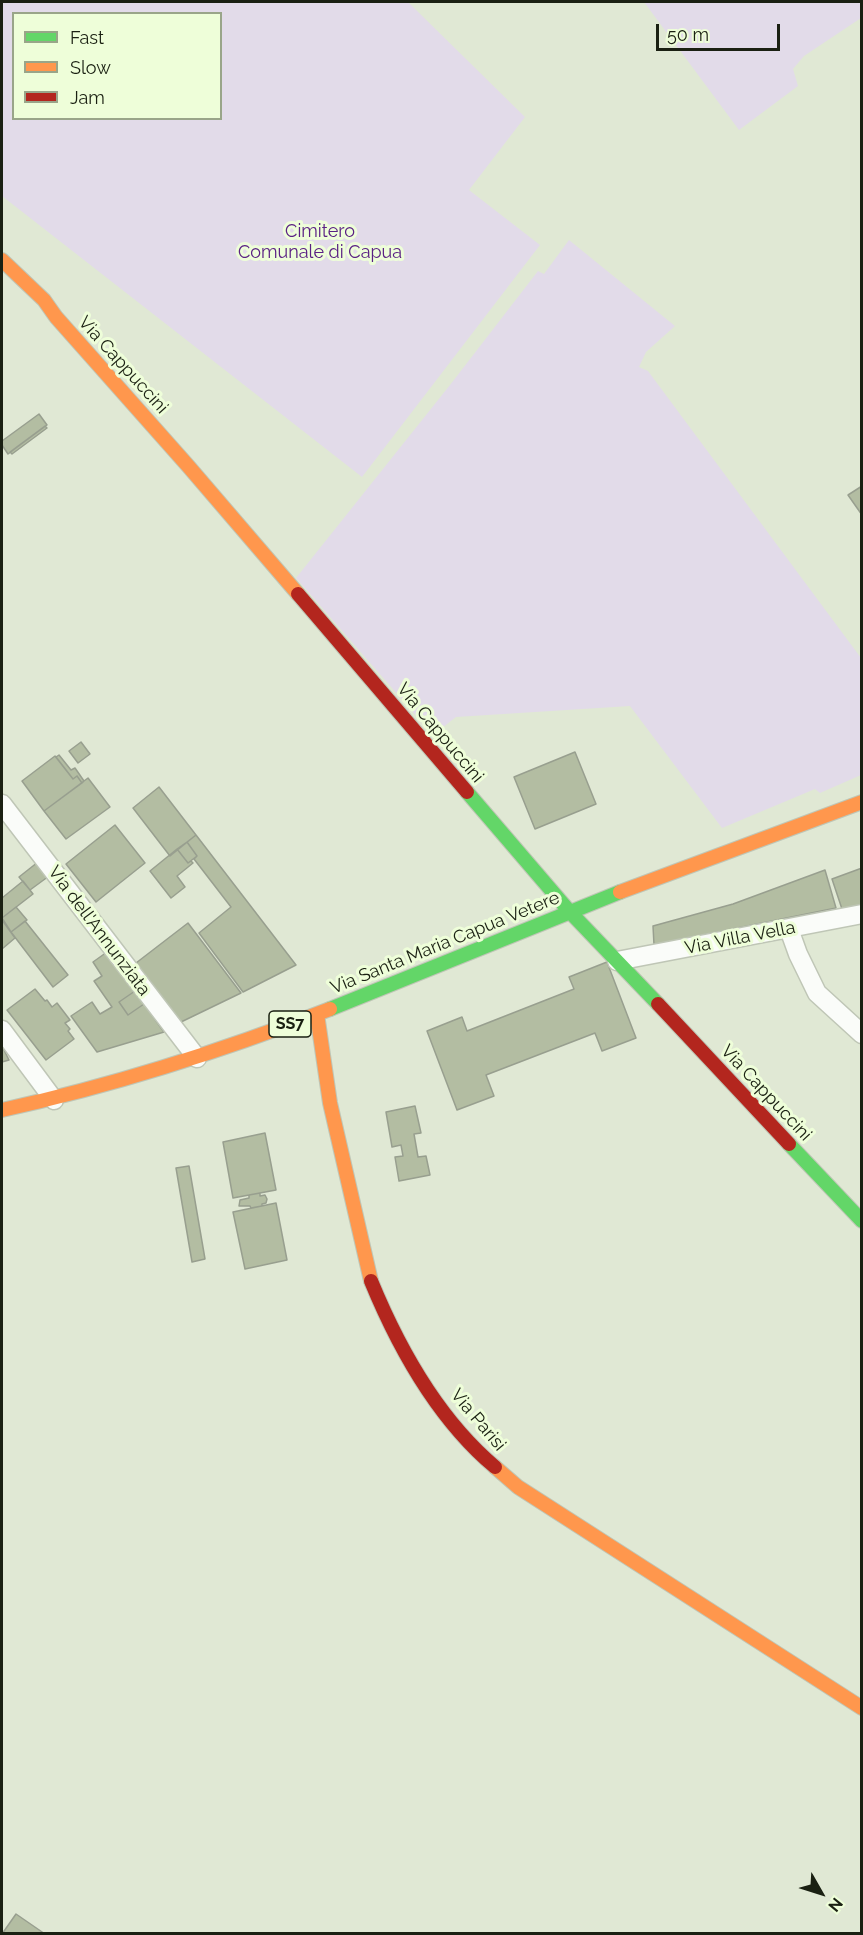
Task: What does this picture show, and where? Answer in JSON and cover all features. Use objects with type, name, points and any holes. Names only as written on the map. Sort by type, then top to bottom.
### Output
[{"type":"street","name":"Via Cappuccini","points":[[2,260],[44,300],[56,317],[196,475],[569,911],[861,1221]]},
{"type":"street","name":"Via Santa Maria Capua Vetere","points":[[2,1110],[54,1100],[197,1058],[317,1014],[569,911],[861,802]]},
{"type":"street","name":"Via dell'Annunziata","points":[[2,804],[197,1058]]},
{"type":"street","name":"Via Villa Vella","points":[[618,961],[861,914]]},
{"type":"street","points":[[789,929],[817,993],[861,1034]]},
{"type":"street","name":"Via Parisi","points":[[317,1014],[330,1103],[368,1273],[402,1349],[456,1429],[483,1458],[518,1487],[861,1708]]},
{"type":"street","points":[[2,1030],[54,1100]]},
{"type":"green space","name":"Cimitero Comunale di Capua","points":[[2,2],[408,2],[525,117],[469,190],[540,245],[362,477],[2,196]]},
{"type":"green space","points":[[644,2],[861,2],[861,18],[804,56],[793,69],[798,86],[739,130]]},
{"type":"green space","points":[[569,240],[675,326],[646,352],[639,367],[648,371],[861,658],[861,775],[820,793],[815,789],[722,828],[630,706],[456,717],[433,735],[296,578],[538,271],[544,274]]},
{"type":"building","points":[[39,414],[47,425],[8,454],[2,441]]},
{"type":"building","points":[[45,426],[47,428],[12,454],[10,452]]},
{"type":"building","points":[[862,486],[862,515],[848,495]]},
{"type":"building","points":[[81,742],[90,754],[78,763],[69,751]]},
{"type":"building","points":[[575,752],[596,804],[535,829],[514,777]]},
{"type":"building","points":[[59,755],[71,770],[75,768],[84,781],[82,783],[77,776],[73,779],[56,757]]},
{"type":"building","points":[[55,756],[73,779],[77,776],[82,783],[44,811],[22,781]]},
{"type":"building","points":[[88,778],[110,807],[66,839],[44,811]]},
{"type":"building","points":[[159,787],[196,835],[170,856],[133,808]]},
{"type":"building","points":[[115,825],[145,863],[96,902],[66,864]]},
{"type":"building","points":[[196,835],[296,965],[243,992],[199,933],[231,907],[194,859],[197,856],[187,842]]},
{"type":"building","points":[[187,842],[197,856],[188,863],[177,849]]},
{"type":"building","points":[[177,849],[188,863],[191,861],[193,863],[177,876],[185,887],[171,898],[150,871]]},
{"type":"building","points":[[38,862],[49,876],[30,890],[19,877]]},
{"type":"building","points":[[862,868],[862,906],[842,909],[832,879]]},
{"type":"building","points":[[825,870],[836,908],[654,945],[653,926],[733,904]]},
{"type":"building","points":[[23,881],[33,894],[2,918],[2,898]]},
{"type":"building","points":[[16,907],[27,920],[11,932],[2,918]]},
{"type":"building","points":[[2,920],[15,938],[2,949]]},
{"type":"building","points":[[25,921],[68,975],[53,987],[11,932]]},
{"type":"building","points":[[188,923],[241,993],[181,1022],[136,963]]},
{"type":"building","points":[[107,952],[135,991],[119,1002],[128,1015],[144,1004],[164,1032],[97,1052],[71,1016],[92,1002],[100,1014],[112,1007],[94,981],[102,976],[93,962]]},
{"type":"building","points":[[607,962],[636,1038],[602,1051],[595,1033],[486,1075],[494,1096],[457,1110],[427,1031],[462,1017],[467,1031],[574,989],[569,977]]},
{"type":"building","points":[[35,989],[52,1007],[57,1003],[70,1020],[65,1023],[74,1039],[46,1060],[7,1010]]},
{"type":"building","points":[[135,991],[144,1004],[128,1015],[119,1002]]},
{"type":"building","points":[[2,1046],[9,1060],[2,1062]]},
{"type":"building","points":[[415,1106],[421,1133],[414,1134],[418,1157],[426,1156],[430,1175],[399,1181],[395,1157],[403,1156],[401,1145],[392,1147],[386,1112]]},
{"type":"building","points":[[265,1133],[276,1190],[233,1198],[223,1142]]},
{"type":"building","points":[[189,1166],[205,1259],[192,1262],[176,1168]]},
{"type":"building","points":[[260,1193],[260,1196],[265,1195],[267,1199],[262,1206],[251,1208],[250,1206],[239,1206],[240,1200]]},
{"type":"building","points":[[276,1203],[287,1260],[245,1269],[233,1212]]},
{"type":"building","points":[[16,1914],[45,1934],[2,1934]]},
{"type":"traffic: fast","points":[[467,792],[569,911],[658,1004]]},
{"type":"traffic: fast","points":[[330,1009],[620,892]]},
{"type":"traffic: fast","points":[[789,1144],[862,1221]]},
{"type":"traffic: slow","points":[[2,260],[44,300],[56,317],[298,594]]},
{"type":"traffic: slow","points":[[620,892],[862,802]]},
{"type":"traffic: slow","points":[[2,1110],[86,1090],[168,1066],[330,1009]]},
{"type":"traffic: slow","points":[[317,1014],[330,1103],[371,1281]]},
{"type":"traffic: slow","points":[[495,1467],[518,1487],[862,1708]]},
{"type":"traffic: jam","points":[[298,594],[467,792]]},
{"type":"traffic: jam","points":[[658,1004],[789,1144]]},
{"type":"traffic: jam","points":[[371,1281],[394,1332],[422,1382],[456,1428],[495,1467]]}]
